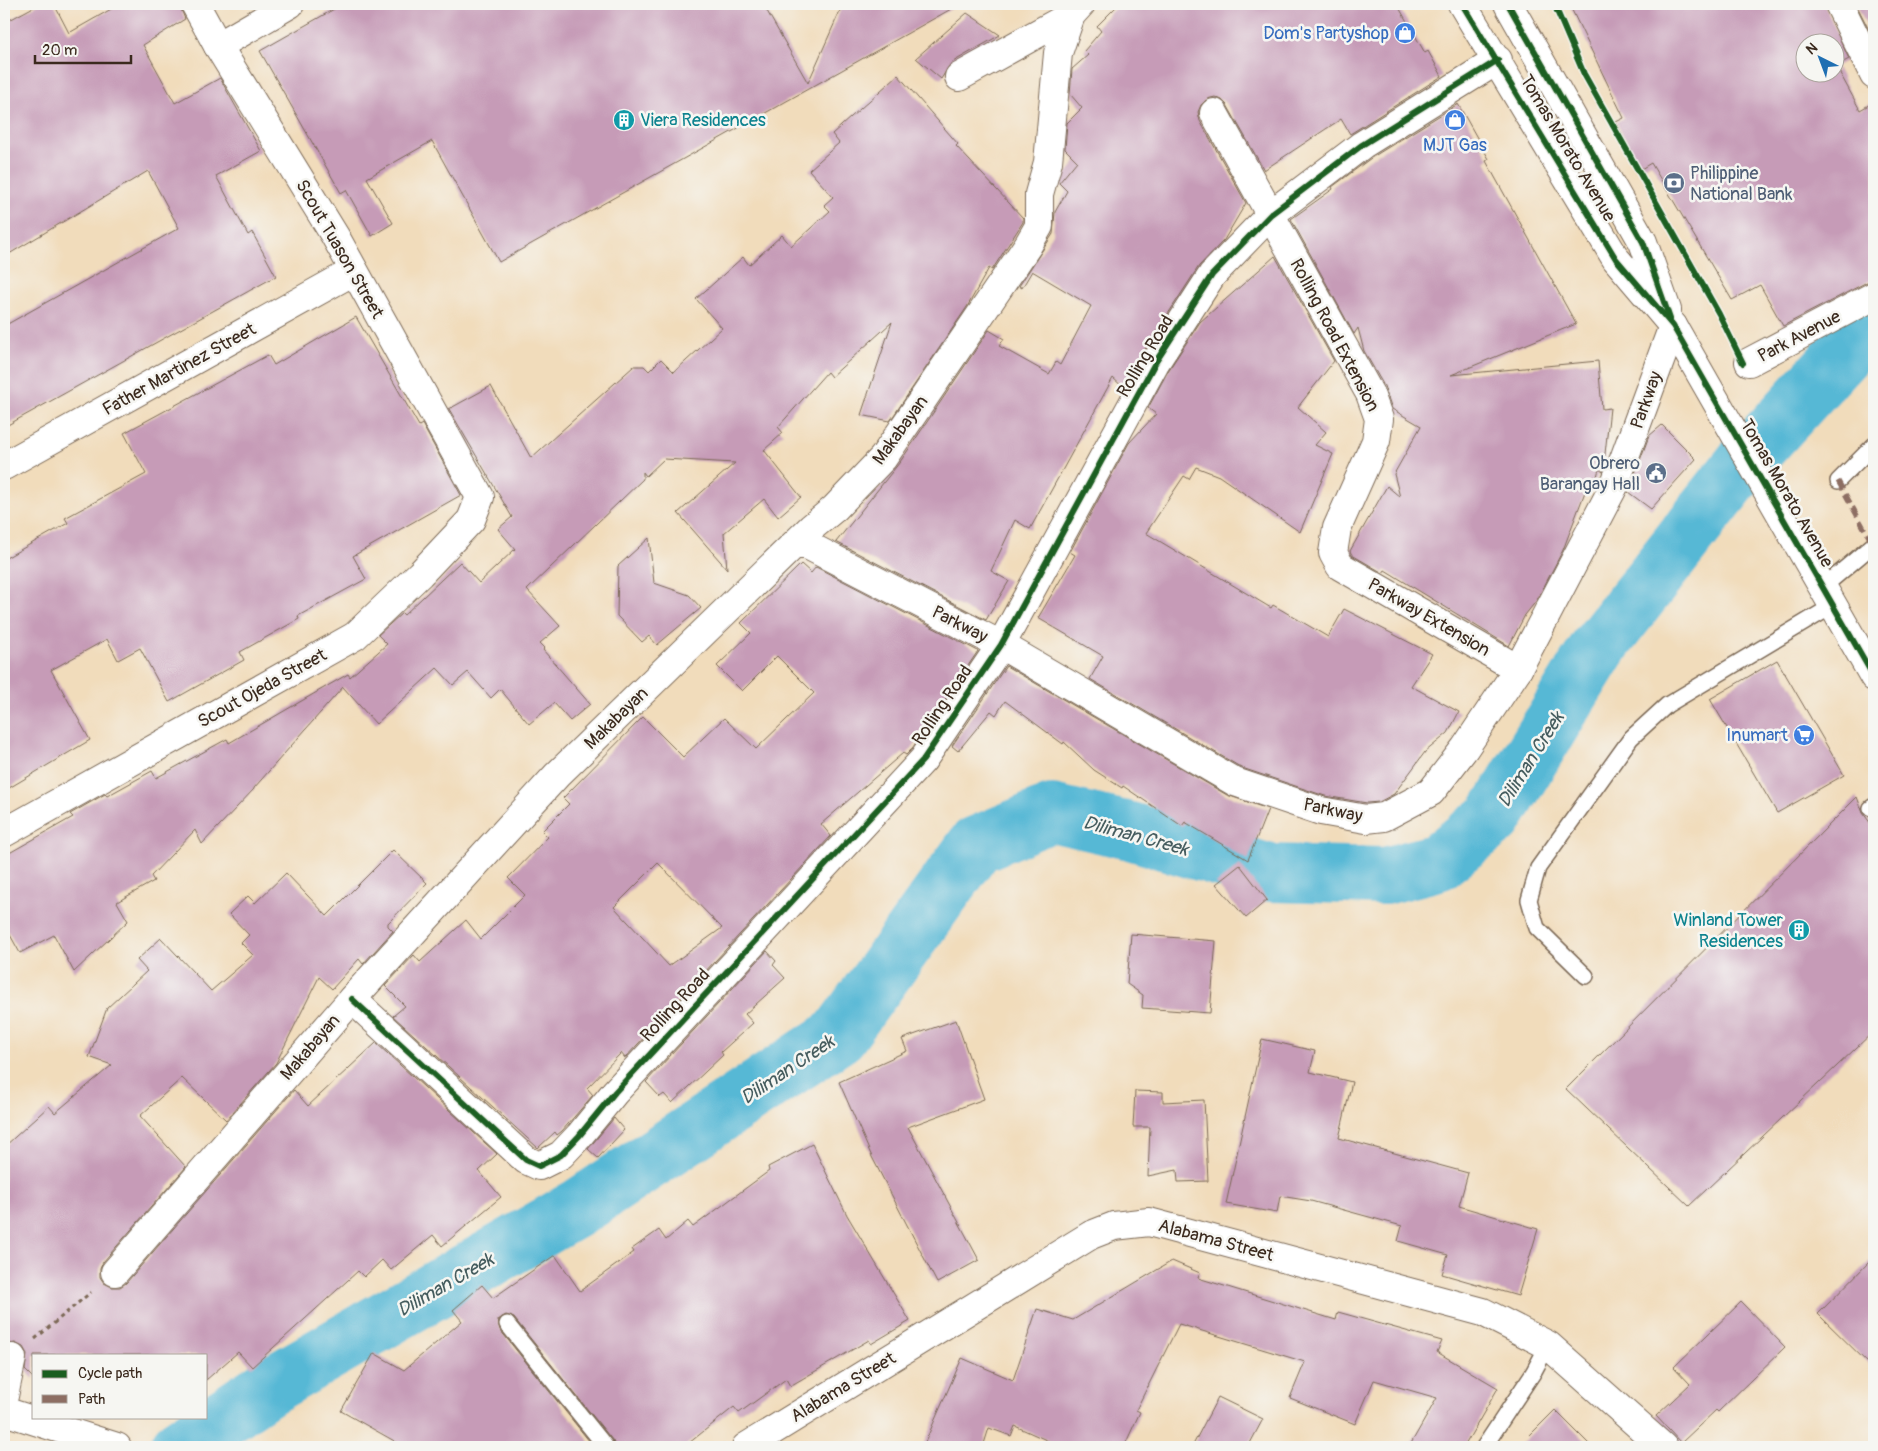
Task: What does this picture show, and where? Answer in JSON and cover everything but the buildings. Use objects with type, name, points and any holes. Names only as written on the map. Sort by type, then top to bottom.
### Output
[{"type":"street","name":"Scout Tuason Street","points":[[195,4],[218,46],[354,271],[480,497]]},
{"type":"street","points":[[218,46],[290,4]]},
{"type":"street","name":"Tomas Morato Avenue","points":[[1462,4],[1498,60],[1616,259],[1673,326]]},
{"type":"street","points":[[1839,4],[1874,75]]},
{"type":"street","name":"Tomas Morato Avenue","points":[[1512,8],[1642,242],[1673,326],[1874,677]]},
{"type":"street","points":[[959,76],[1076,10]]},
{"type":"street","name":"Makabayan","points":[[115,1272],[352,999],[557,775],[883,458],[1038,226],[1039,194],[1050,145],[1058,54],[1076,10]]},
{"type":"street","name":"Rolling Road","points":[[352,999],[526,1160],[539,1166],[561,1155],[580,1136],[614,1092],[923,760],[1001,645],[1155,363],[1212,274],[1271,214],[1362,145],[1498,60]]},
{"type":"street","name":"Rolling Road Extension","points":[[1214,113],[1370,394],[1379,419],[1376,441],[1336,528],[1333,553],[1340,566]]},
{"type":"street","name":"Father Martinez Street","points":[[4,466],[354,271]]},
{"type":"street","name":"Park Avenue","points":[[1749,362],[1874,296]]},
{"type":"street","name":"Parkway","points":[[795,545],[807,545],[1001,645],[1235,782],[1321,811],[1366,819],[1384,817],[1431,792],[1465,748],[1518,669],[1614,486],[1673,326]]},
{"type":"street","name":"Scout Ojeda Street","points":[[4,833],[356,636],[420,574],[471,520],[480,497]]},
{"type":"street","name":"Parkway Extension","points":[[1340,566],[1518,669]]},
{"type":"street","name":"Alabama Street","points":[[746,1447],[1091,1235],[1114,1226],[1149,1222],[1483,1312],[1548,1345],[1663,1447]]},
{"type":"street","points":[[4,1396],[12,1358]]},
{"type":"street","points":[[4,1411],[117,1447]]},
{"type":"lane","points":[[1838,481],[1874,444]]},
{"type":"lane","points":[[1586,976],[1537,928],[1529,900],[1538,868],[1631,738],[1667,705],[1828,596],[1874,544]]},
{"type":"lane","points":[[507,1324],[606,1447]]},
{"type":"lane","points":[[1484,1447],[1533,1373],[1548,1345]]},
{"type":"path","points":[[12,1358],[115,1272]]},
{"type":"waterway","name":"Diliman Creek","points":[[179,1447],[268,1387],[581,1206],[839,1035],[976,845],[1052,813],[1130,831],[1270,873],[1385,876],[1438,862],[1494,818],[1598,648],[1746,460],[1851,345],[1874,331]]},
{"type":"marked path","points":[[1838,481],[1874,546]]},
{"type":"cycle path","points":[[1462,4],[1616,259],[1673,326],[1874,677]]},
{"type":"cycle path","points":[[1508,4],[1643,242],[1670,319]]},
{"type":"cycle path","points":[[1554,4],[1584,74],[1719,314],[1743,363]]},
{"type":"cycle path","points":[[352,999],[526,1160],[539,1166],[561,1155],[615,1092],[923,760],[1001,645],[1155,363],[1212,275],[1271,214],[1362,145],[1498,60]]},
{"type":"place","name":"Dom's Partyshop","points":[[1405,33]]},
{"type":"place","name":"Viera Residences","points":[[624,120]]},
{"type":"place","name":"MJT Gas","points":[[1455,120]]},
{"type":"place","name":"Philippine National Bank","points":[[1674,183]]},
{"type":"place","name":"Obrero Barangay Hall","points":[[1656,473]]},
{"type":"place","name":"Inumart","points":[[1804,735]]},
{"type":"place","name":"Winland Tower Residences","points":[[1799,930]]}]
